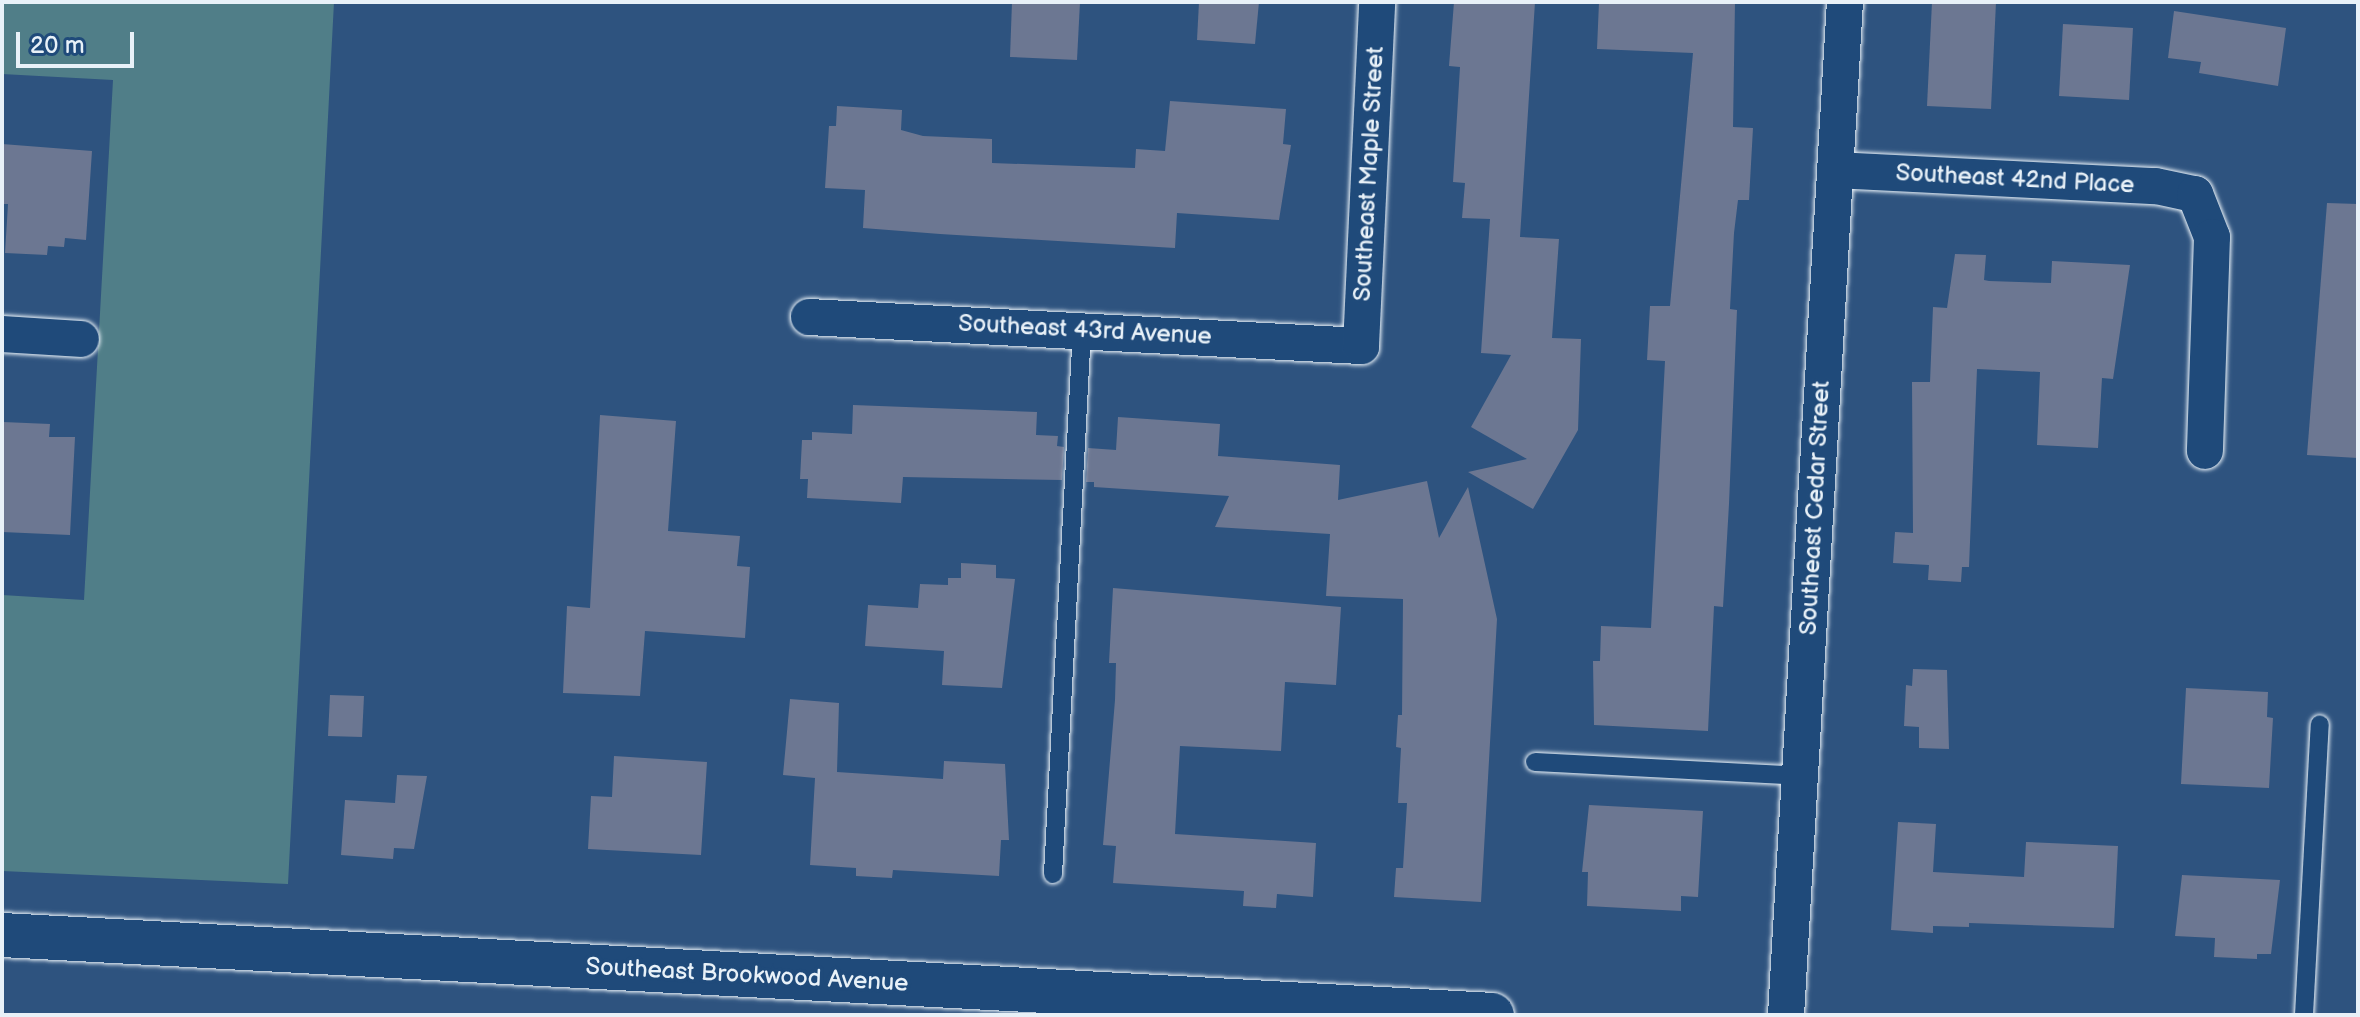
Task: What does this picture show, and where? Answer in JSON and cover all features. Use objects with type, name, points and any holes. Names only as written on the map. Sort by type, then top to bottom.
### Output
[{"type":"main road","name":"Southeast Brookwood Avenue","points":[[2,935],[1231,1008],[1492,1015]]},
{"type":"street","name":"Southeast Maple Street","points":[[1361,346],[1377,2]]},
{"type":"street","name":"Southeast Cedar Street","points":[[1786,1015],[1845,2]]},
{"type":"street","name":"Southeast 42nd Place","points":[[1835,170],[2156,186],[2195,194],[2212,237],[2205,451]]},
{"type":"street","name":"Southeast 43rd Avenue","points":[[809,317],[1361,346]]},
{"type":"street","points":[[2,334],[81,339]]},
{"type":"lane","points":[[1053,874],[1082,329]]},
{"type":"lane","points":[[2304,1015],[2320,724]]},
{"type":"lane","points":[[1535,762],[1800,776]]},
{"type":"green space","points":[[2,2],[334,2],[288,884],[2,871],[2,595],[84,600],[113,80],[2,74]]},
{"type":"building","points":[[1012,2],[1080,2],[1077,60],[1010,57]]},
{"type":"building","points":[[1199,2],[1259,2],[1255,44],[1197,40]]},
{"type":"building","points":[[1454,2],[1535,2],[1520,237],[1559,239],[1552,338],[1581,339],[1578,430],[1533,509],[1468,472],[1527,459],[1471,427],[1511,355],[1481,353],[1490,219],[1462,218],[1465,183],[1453,182],[1460,67],[1449,66]]},
{"type":"building","points":[[1599,2],[1735,2],[1733,127],[1753,128],[1749,200],[1738,200],[1734,233],[1730,309],[1737,310],[1729,504],[1723,607],[1714,606],[1708,731],[1594,725],[1593,661],[1600,661],[1601,626],[1651,628],[1665,361],[1647,360],[1650,306],[1670,306],[1693,53],[1597,49]]},
{"type":"building","points":[[1932,2],[1996,2],[1991,109],[1927,106]]},
{"type":"building","points":[[2174,11],[2286,28],[2278,86],[2199,73],[2201,62],[2168,58]]},
{"type":"building","points":[[2063,24],[2133,28],[2129,100],[2059,96]]},
{"type":"building","points":[[1170,101],[1286,109],[1283,144],[1291,145],[1279,220],[1177,213],[1175,248],[940,234],[863,228],[865,190],[825,188],[829,126],[836,126],[837,106],[902,110],[901,130],[923,136],[992,139],[992,163],[1135,168],[1136,149],[1165,151]]},
{"type":"building","points":[[2,144],[92,151],[86,240],[65,238],[64,247],[48,246],[47,255],[5,253],[8,204],[2,204]]},
{"type":"building","points":[[2327,203],[2358,204],[2358,458],[2307,455]]},
{"type":"building","points":[[1955,254],[1986,255],[1984,280],[1989,281],[2051,283],[2052,261],[2130,265],[2113,379],[2102,378],[2098,448],[2037,445],[2040,372],[1977,369],[1969,567],[1962,567],[1961,582],[1928,580],[1929,565],[1893,563],[1895,532],[1913,533],[1912,382],[1930,382],[1933,307],[1947,308]]},
{"type":"building","points":[[853,405],[1037,412],[1036,435],[1058,436],[1057,446],[1064,447],[1062,480],[903,477],[901,503],[807,498],[808,479],[800,479],[802,440],[812,440],[812,432],[852,434]]},
{"type":"building","points":[[600,415],[676,421],[668,531],[740,536],[737,566],[750,567],[745,638],[645,631],[640,696],[563,693],[567,606],[590,608]]},
{"type":"building","points":[[1118,417],[1220,424],[1218,456],[1340,465],[1338,500],[1427,481],[1439,538],[1468,487],[1497,619],[1481,902],[1394,897],[1396,868],[1403,868],[1407,803],[1398,803],[1401,748],[1396,747],[1398,715],[1402,715],[1403,599],[1326,596],[1330,534],[1215,527],[1229,496],[1094,487],[1094,482],[1086,482],[1088,448],[1116,450]]},
{"type":"building","points":[[3,422],[50,424],[49,437],[75,437],[70,535],[2,532]]},
{"type":"building","points":[[961,563],[996,565],[996,578],[1015,579],[1002,688],[942,685],[944,651],[865,646],[868,605],[918,608],[920,584],[948,585],[948,578],[961,578]]},
{"type":"building","points":[[1113,588],[1341,607],[1336,685],[1285,682],[1281,751],[1180,746],[1175,834],[1316,843],[1313,897],[1277,894],[1276,908],[1243,906],[1244,891],[1113,883],[1116,846],[1103,845],[1115,700],[1116,663],[1109,663]]},
{"type":"building","points":[[1913,669],[1947,670],[1949,749],[1919,748],[1919,727],[1904,726],[1906,685],[1912,686]]},
{"type":"building","points":[[2186,688],[2268,692],[2267,717],[2273,718],[2269,788],[2181,784]]},
{"type":"building","points":[[330,695],[364,696],[362,737],[328,736]]},
{"type":"building","points":[[790,699],[839,703],[837,772],[943,779],[944,761],[1005,764],[1009,840],[1001,840],[999,876],[893,870],[892,878],[856,876],[856,868],[810,865],[815,778],[783,775]]},
{"type":"building","points":[[614,756],[707,762],[701,855],[588,849],[591,796],[612,797]]},
{"type":"building","points":[[397,775],[427,776],[414,849],[394,848],[393,859],[341,855],[345,800],[395,803]]},
{"type":"building","points":[[1589,805],[1703,811],[1698,897],[1681,896],[1681,911],[1587,906],[1588,872],[1582,872]]},
{"type":"building","points":[[1898,822],[1936,824],[1933,872],[2024,877],[2026,842],[2118,846],[2114,928],[1969,923],[1969,927],[1933,926],[1933,933],[1891,930]]},
{"type":"building","points":[[2182,875],[2280,880],[2271,954],[2257,954],[2257,959],[2214,957],[2215,938],[2175,936]]}]
